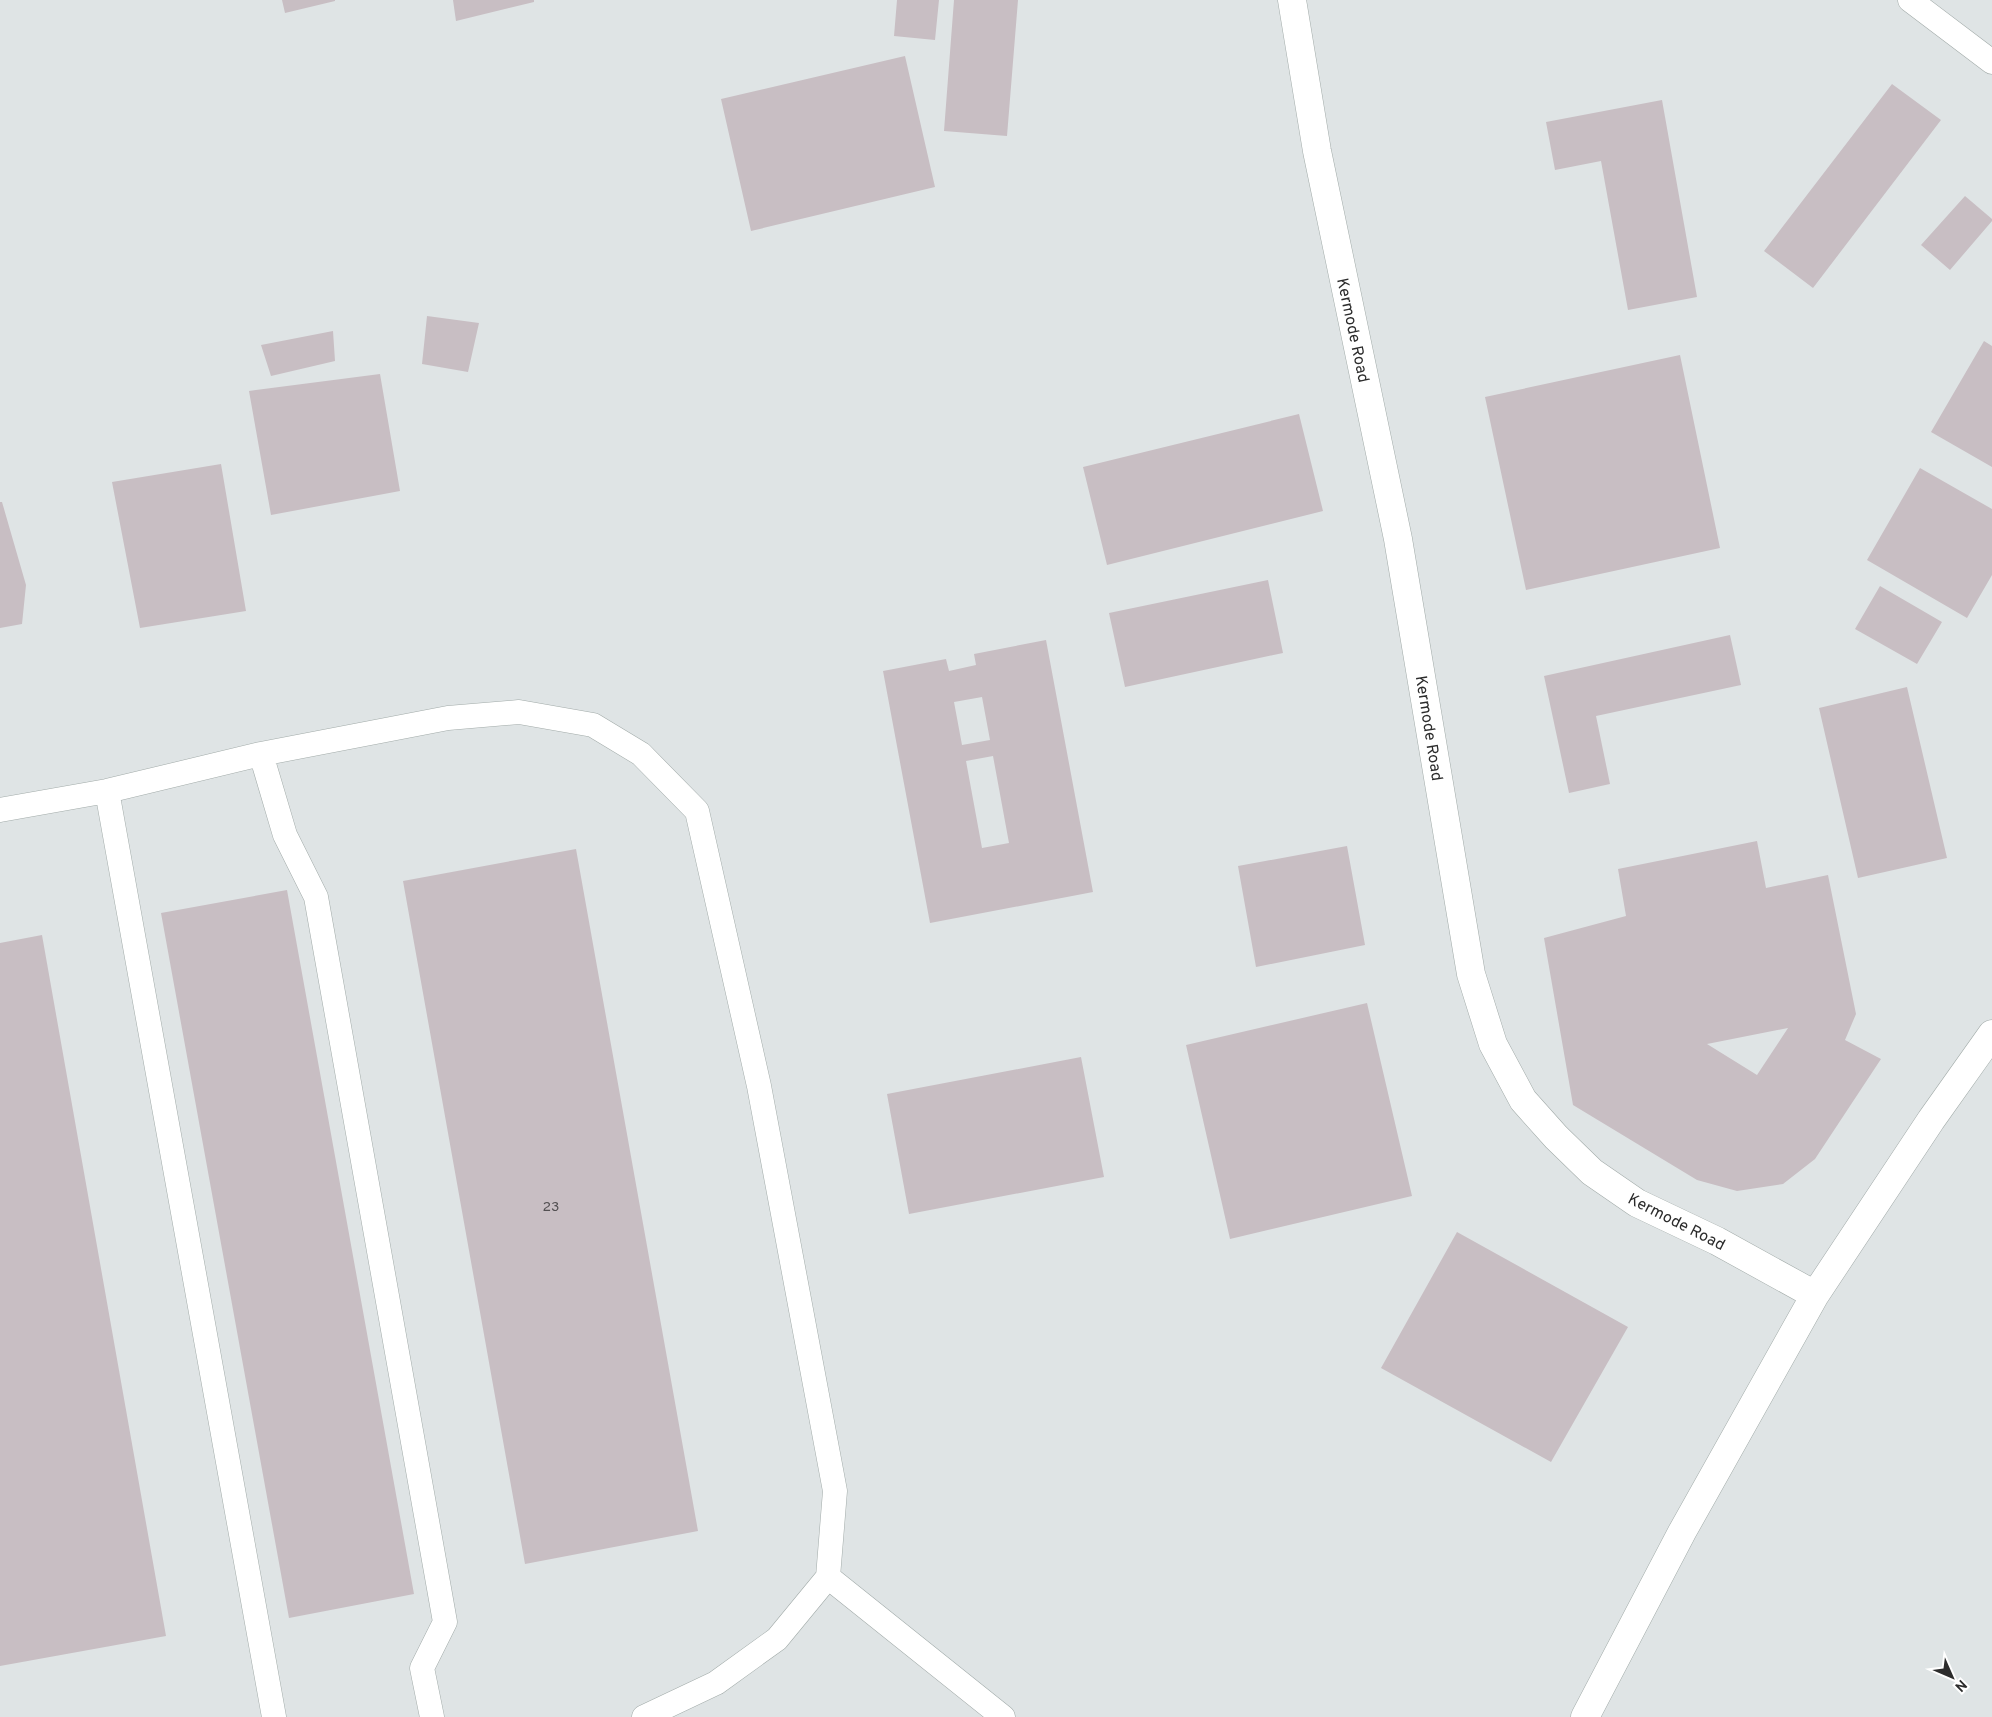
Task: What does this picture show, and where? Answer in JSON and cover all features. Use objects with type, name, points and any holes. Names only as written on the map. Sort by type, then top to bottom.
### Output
[{"type":"street","name":"Kermode Road","points":[[1292,0],[1317,151],[1398,539],[1471,974],[1493,1044],[1523,1100],[1592,1172],[1637,1203],[1716,1241],[1815,1296]]},
{"type":"street","points":[[1585,1717],[1687,1523],[1815,1296],[1931,1120],[1992,1034]]},
{"type":"lane","points":[[1910,0],[1992,62]]},
{"type":"lane","points":[[0,810],[107,791],[261,754],[448,718],[519,712],[593,725],[641,754],[697,811],[758,1086],[835,1491],[828,1577],[777,1639],[716,1683],[644,1717]]},
{"type":"lane","points":[[261,754],[286,835],[316,897],[324,936],[445,1622],[422,1668],[432,1717]]},
{"type":"lane","points":[[107,791],[274,1717]]},
{"type":"lane","points":[[828,1577],[1003,1717]]},
{"type":"shaded area","points":[[0,0],[1992,0],[1992,1717],[0,1717]]},
{"type":"building","points":[[282,0],[335,0],[335,1],[285,13]]},
{"type":"building","points":[[453,0],[534,0],[534,2],[456,21]]},
{"type":"building","points":[[897,0],[939,0],[935,40],[894,36]]},
{"type":"building","points":[[954,0],[1018,0],[1007,136],[944,131]]},
{"type":"building","points":[[905,56],[935,187],[751,231],[721,99]]},
{"type":"building","points":[[1892,84],[1941,120],[1813,288],[1764,251]]},
{"type":"building","points":[[1662,100],[1697,297],[1628,310],[1601,161],[1555,170],[1546,122]]},
{"type":"building","points":[[1965,196],[1992,221],[1950,270],[1921,245]]},
{"type":"building","points":[[427,316],[479,323],[468,372],[422,364]]},
{"type":"building","points":[[333,331],[335,361],[271,376],[261,345]]},
{"type":"building","points":[[1984,341],[1992,346],[1992,467],[1931,432]]},
{"type":"building","points":[[1680,355],[1720,548],[1526,590],[1485,397]]},
{"type":"building","points":[[380,374],[400,491],[271,515],[249,391]]},
{"type":"building","points":[[1299,414],[1323,511],[1107,565],[1083,467]]},
{"type":"building","points":[[221,464],[246,611],[140,628],[112,482]]},
{"type":"building","points":[[1920,468],[1992,509],[1992,575],[1967,618],[1867,560]]},
{"type":"building","points":[[0,502],[2,502],[26,585],[22,624],[0,628]]},
{"type":"building","points":[[1268,580],[1283,653],[1125,687],[1109,613]]},
{"type":"building","points":[[1880,586],[1942,622],[1917,664],[1855,629]]},
{"type":"building","points":[[1730,635],[1741,685],[1596,716],[1610,784],[1569,793],[1544,676]]},
{"type":"building","points":[[1046,640],[1093,892],[930,923],[883,671],[946,659],[949,671],[976,665],[974,654]],"holes":[[[982,697],[990,740],[962,745],[954,702]],[[993,756],[1009,843],[982,848],[966,761]]]},
{"type":"building","points":[[1907,687],[1947,858],[1858,878],[1819,708]]},
{"type":"building","points":[[1757,841],[1766,888],[1828,875],[1856,1014],[1845,1040],[1881,1059],[1815,1159],[1783,1184],[1737,1191],[1697,1180],[1573,1105],[1544,938],[1626,916],[1618,869]],"holes":[[[1788,1028],[1757,1075],[1707,1044]]]},
{"type":"building","points":[[1347,846],[1365,945],[1256,967],[1238,866]]},
{"type":"building","points":[[576,849],[698,1531],[525,1564],[403,881]]},
{"type":"building","points":[[287,890],[414,1594],[289,1618],[161,913]]},
{"type":"building","points":[[42,935],[166,1636],[0,1666],[0,943]]},
{"type":"building","points":[[1367,1003],[1412,1196],[1230,1239],[1186,1045]]},
{"type":"building","points":[[1081,1057],[1104,1177],[909,1214],[887,1094]]},
{"type":"building","points":[[1457,1232],[1628,1327],[1551,1462],[1381,1368]]}]
